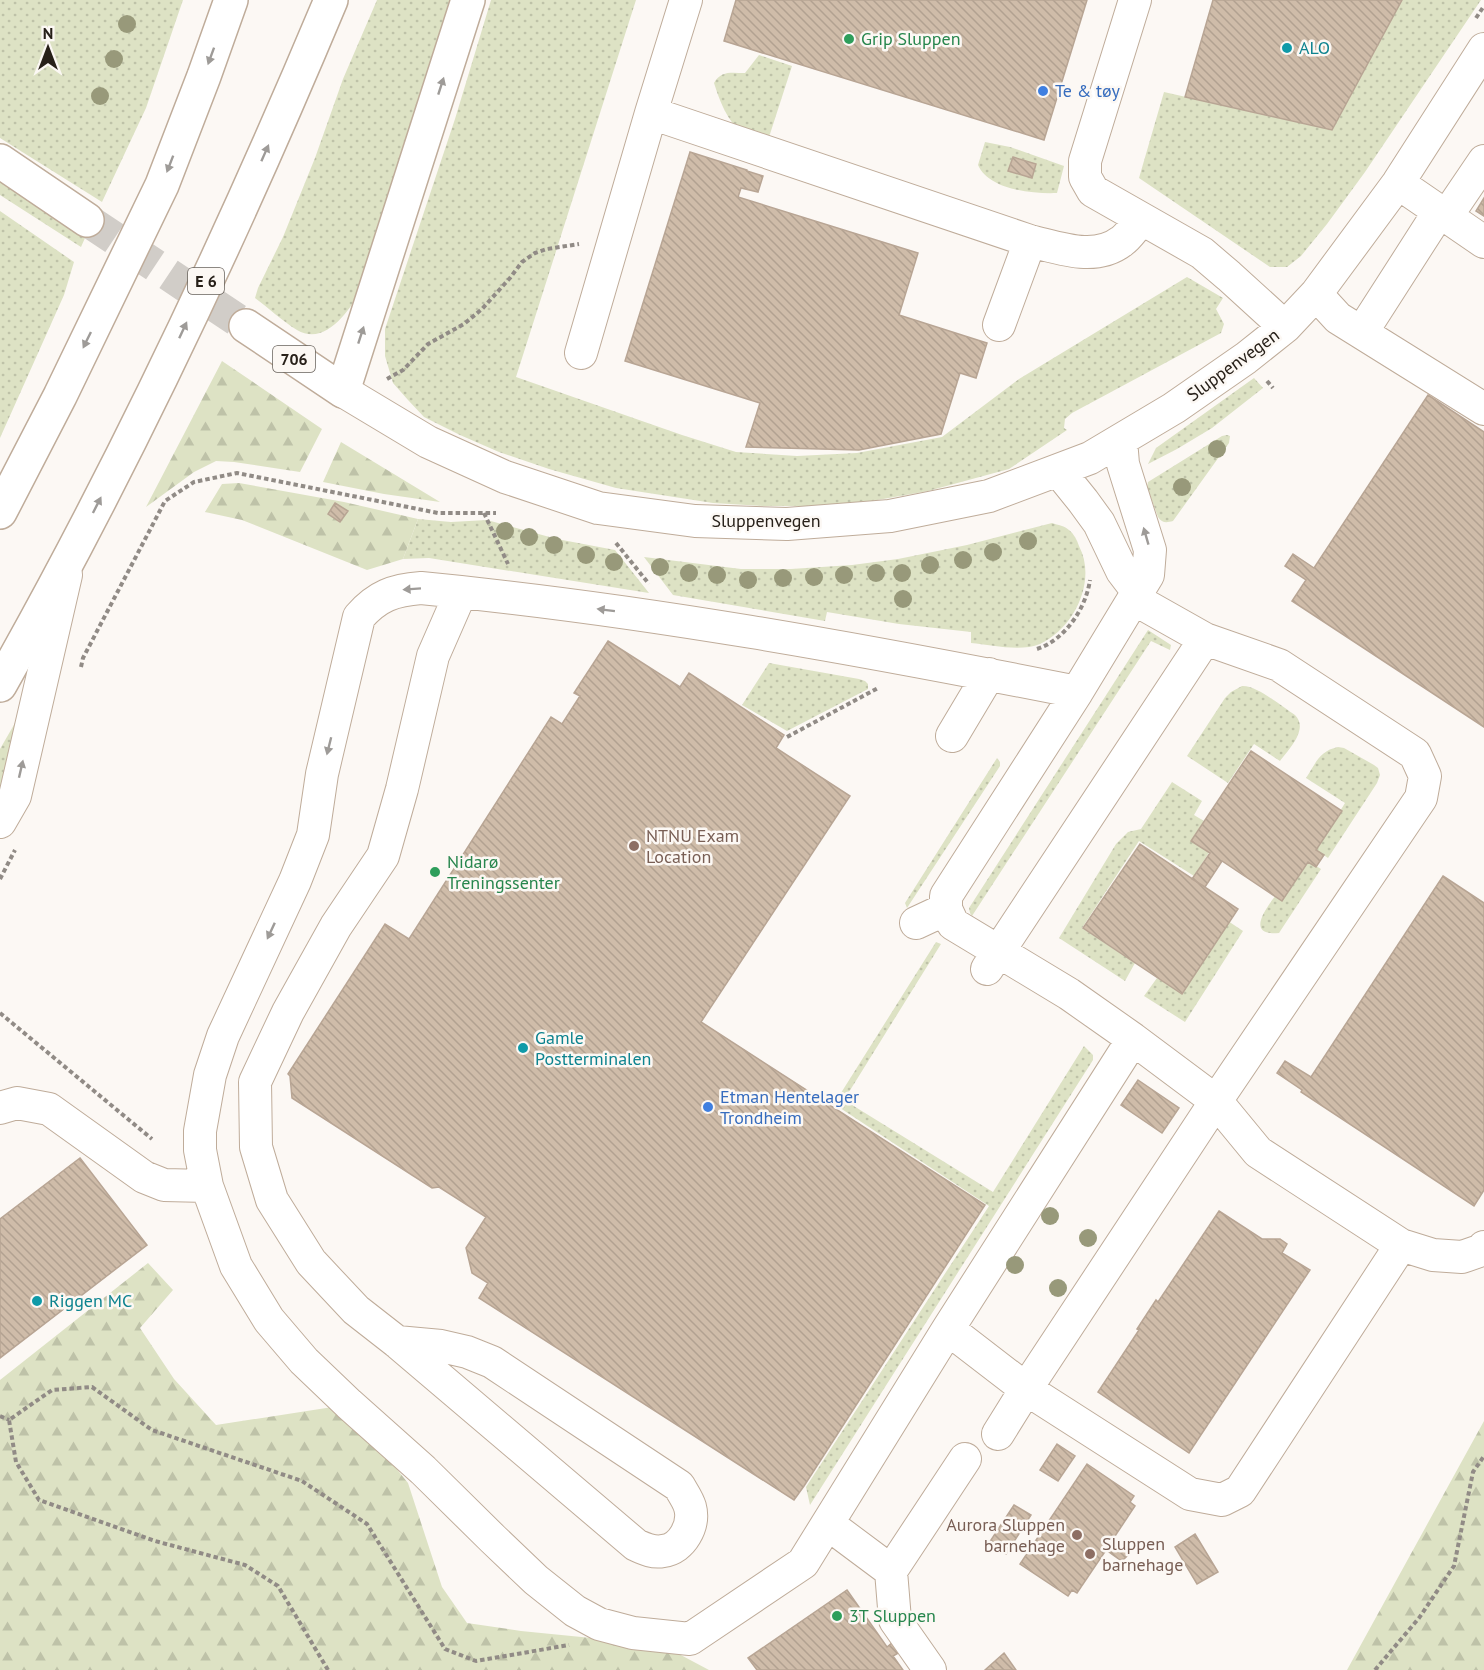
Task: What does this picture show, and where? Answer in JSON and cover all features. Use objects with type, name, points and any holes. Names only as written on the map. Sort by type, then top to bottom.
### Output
[{"type":"highway","points":[[0,512],[60,396],[162,185],[231,0]]},
{"type":"highway","name":"E 6","points":[[0,685],[70,557],[140,421],[209,275],[331,0]]},
{"type":"highway","points":[[343,391],[468,0]]},
{"type":"highway","points":[[0,161],[87,220]]},
{"type":"highway","name":"Sluppenvegen","points":[[246,326],[343,391]]},
{"type":"street","points":[[581,352],[686,0]]},
{"type":"street","name":"Sluppenvegen","points":[[1135,0],[1085,161],[1085,177],[1093,191],[1202,253],[1285,327]]},
{"type":"street","name":"Sluppenvegen","points":[[343,391],[428,442],[505,477],[598,508],[694,521],[787,524],[890,516],[989,496],[1090,458],[1174,408],[1246,358],[1285,327],[1316,294],[1398,183],[1484,49]]},
{"type":"street","points":[[651,114],[1030,241],[1079,253],[1105,250],[1122,241],[1141,220]]},
{"type":"street","points":[[1362,332],[1443,215],[1484,161]]},
{"type":"street","points":[[1398,183],[1484,242]]},
{"type":"street","points":[[999,325],[1030,241]]},
{"type":"street","points":[[1316,294],[1338,318],[1484,409]]},
{"type":"street","points":[[1120,440],[1128,480],[1150,550],[1148,575],[1077,692],[946,896],[946,909],[953,924],[993,961],[1062,1005],[1134,1039],[1216,1101],[1258,1152],[1401,1245],[1433,1255],[1462,1257],[1482,1250],[1484,1247]]},
{"type":"street","points":[[998,1434],[1216,1101],[1421,798],[1425,776],[1416,754],[1279,665],[1204,639],[1136,595],[1099,524],[1058,470]]},
{"type":"street","points":[[8,835],[70,557]]},
{"type":"street","points":[[1077,692],[895,656],[659,604],[421,588],[401,589],[370,605],[359,617],[322,774],[313,835],[295,881],[223,1036],[210,1075],[200,1131],[200,1150],[207,1186],[236,1266],[269,1320],[304,1361],[423,1470],[534,1578],[575,1611],[598,1624],[633,1633],[690,1638],[803,1563],[948,1329],[1134,1039]]},
{"type":"street","points":[[397,1342],[441,1346],[467,1352],[492,1362],[679,1486],[691,1509],[689,1528],[682,1540],[673,1548],[663,1551],[649,1551],[636,1545],[397,1342],[356,1310],[311,1262],[272,1200],[256,1147],[255,1082],[288,1012],[336,926],[383,856],[402,789],[433,656],[461,592]]},
{"type":"street","points":[[993,961],[1204,639]]},
{"type":"street","points":[[952,736],[989,674]]},
{"type":"street","points":[[916,922],[946,909]]},
{"type":"street","points":[[0,1108],[17,1103],[49,1109],[144,1177],[164,1185],[207,1186]]},
{"type":"street","points":[[948,1329],[1026,1389],[1190,1494],[1222,1500],[1240,1491],[1401,1245]]},
{"type":"street","points":[[930,1670],[895,1620],[891,1571],[965,1459]]},
{"type":"street","points":[[828,1524],[891,1571]]},
{"type":"path","points":[[343,391],[384,380],[404,370],[428,344],[464,324],[482,309],[522,262],[535,253],[595,241],[614,241]]},
{"type":"path","points":[[80,670],[83,658],[165,501],[194,482],[237,473],[438,513],[496,513]]},
{"type":"path","points":[[484,513],[508,566]]},
{"type":"path","points":[[616,543],[659,604]]},
{"type":"path","points":[[787,737],[884,685],[895,656]]},
{"type":"path","points":[[0,879],[8,835]]},
{"type":"path","points":[[0,1013],[153,1141]]},
{"type":"path","points":[[9,1420],[52,1390],[92,1387],[152,1430],[302,1481],[367,1524],[445,1649],[476,1661],[573,1644]]},
{"type":"path","points":[[0,1416],[9,1420]]},
{"type":"path","points":[[9,1420],[16,1462],[39,1500],[155,1540],[245,1565],[278,1586],[328,1670]]},
{"type":"path","points":[[1375,1670],[1419,1618],[1454,1566],[1473,1472],[1484,1456]]},
{"type":"green space","points":[[0,0],[183,0],[146,108],[102,202],[0,138]]},
{"type":"green space","points":[[377,0],[453,0],[362,289],[336,323],[318,334],[308,334],[291,326],[255,298],[283,237],[315,158],[343,79]]},
{"type":"green space","points":[[491,0],[636,0],[516,377],[736,452],[797,456],[857,453],[942,437],[1019,379],[1187,277],[1223,298],[1216,309],[1224,324],[1221,333],[1072,413],[1065,419],[1064,428],[1067,430],[1009,469],[928,491],[872,501],[812,506],[763,506],[713,503],[616,488],[549,469],[499,452],[460,435],[424,417],[393,383],[385,356],[385,329],[455,119]]},
{"type":"green space","points":[[1402,0],[1481,0],[1365,172],[1301,256],[1287,267],[1270,267],[1139,178],[1164,92],[1332,130]]},
{"type":"green space","points":[[759,55],[792,66],[770,134],[765,140],[745,133],[732,123],[714,83],[723,74],[745,73]]},
{"type":"green space","points":[[985,142],[1010,147],[1064,166],[1057,193],[1036,193],[1013,189],[992,180],[978,165]]},
{"type":"green space","points":[[0,182],[85,238],[81,247],[0,195]]},
{"type":"green space","points":[[0,211],[74,262],[64,295],[0,438]]},
{"type":"green space","points":[[222,361],[322,429],[300,472],[216,461],[194,472],[146,507]]},
{"type":"green space","points":[[1254,378],[1263,388],[1212,428],[1148,464],[1156,448]]},
{"type":"green space","points":[[1227,435],[1230,436],[1229,443],[1173,521],[1161,520],[1147,487],[1148,482]]},
{"type":"green space","points":[[341,442],[440,502],[323,482]]},
{"type":"green space","points":[[239,483],[344,502],[418,519],[403,559],[367,570],[242,520],[205,512],[222,484]]},
{"type":"green space","points":[[418,519],[451,522],[487,520],[557,539],[615,550],[649,593],[429,558],[403,559]]},
{"type":"green space","points":[[1052,523],[1067,529],[1076,539],[1084,559],[1084,588],[1072,615],[1063,627],[1040,644],[1024,648],[971,643],[971,632],[899,624],[827,612],[825,621],[673,595],[644,557],[741,569],[791,569],[852,565],[898,559],[967,545]]},
{"type":"green space","points":[[1148,630],[1171,645],[1170,650],[1151,641],[972,916],[969,908]]},
{"type":"green space","points":[[769,663],[859,679],[868,684],[868,689],[787,731],[742,705]]},
{"type":"green space","points":[[1242,686],[1255,689],[1295,715],[1299,721],[1299,733],[1280,761],[1254,744],[1228,783],[1187,756],[1225,698]]},
{"type":"green space","points":[[18,721],[0,800],[0,749]]},
{"type":"green space","points":[[1338,747],[1374,765],[1378,768],[1380,775],[1328,858],[1316,850],[1345,803],[1306,778],[1326,751]]},
{"type":"green space","points":[[997,758],[1000,766],[907,908],[905,903]]},
{"type":"green space","points":[[1172,782],[1202,801],[1194,815],[1204,821],[1192,839],[1210,851],[1194,876],[1139,841],[1082,928],[1135,963],[1125,981],[1059,938],[1116,844],[1128,832],[1141,829]]},
{"type":"green space","points":[[1308,861],[1321,869],[1279,933],[1265,932],[1260,925],[1263,915],[1281,889]]},
{"type":"green space","points":[[1228,921],[1243,931],[1185,1022],[1144,996],[1157,978],[1181,993]]},
{"type":"green space","points":[[936,942],[941,944],[844,1100],[993,1192],[1084,1046],[1093,1055],[1093,1060],[810,1505],[806,1487],[989,1206],[834,1104]]},
{"type":"green space","points":[[148,1263],[173,1290],[140,1328],[174,1379],[216,1425],[339,1406],[408,1483],[442,1587],[467,1623],[521,1631],[662,1645],[709,1670],[0,1670],[0,1380]]},
{"type":"green space","points":[[1484,1421],[1484,1670],[1347,1670]]},
{"type":"building","points":[[736,0],[1087,0],[1044,140],[724,41]]},
{"type":"building","name":"ALO","points":[[1213,0],[1402,0],[1332,130],[1185,97]]},
{"type":"building","points":[[690,152],[763,176],[758,192],[741,188],[738,197],[918,253],[899,315],[987,343],[976,378],[960,373],[941,434],[859,450],[746,447],[760,403],[625,361]]},
{"type":"building","points":[[1013,157],[1036,164],[1032,178],[1008,171]]},
{"type":"building","points":[[1484,198],[1484,216],[1476,211]]},
{"type":"building","points":[[1428,395],[1484,432],[1484,727],[1292,601],[1306,580],[1285,566],[1293,554],[1314,568]]},
{"type":"building","points":[[335,503],[348,511],[340,522],[328,514]]},
{"type":"building","name":"Gamle Postterminalen","points":[[608,641],[680,687],[689,673],[784,735],[776,748],[850,796],[701,1022],[985,1205],[794,1500],[479,1298],[488,1283],[472,1273],[466,1248],[486,1217],[439,1187],[432,1188],[292,1098],[288,1074],[385,924],[409,939],[551,717],[562,724],[580,696],[574,693]]},
{"type":"building","points":[[1251,751],[1342,811],[1316,850],[1324,855],[1316,867],[1308,862],[1282,901],[1222,861],[1205,887],[1192,879],[1210,853],[1191,841]]},
{"type":"building","points":[[1140,844],[1238,909],[1182,994],[1083,928]]},
{"type":"building","points":[[1443,876],[1484,903],[1484,1190],[1474,1206],[1301,1092],[1302,1090],[1277,1073],[1285,1061],[1311,1077]]},
{"type":"building","points":[[1138,1080],[1179,1108],[1162,1133],[1121,1105]]},
{"type":"building","name":"Riggen MC","points":[[80,1158],[147,1245],[0,1358],[0,1219]]},
{"type":"building","points":[[1219,1211],[1262,1239],[1280,1239],[1287,1244],[1282,1253],[1310,1270],[1189,1453],[1098,1392],[1156,1300],[1158,1302]]},
{"type":"building","points":[[1057,1444],[1075,1456],[1058,1481],[1040,1470]]},
{"type":"building","points":[[1087,1464],[1134,1496],[1130,1502],[1135,1506],[1113,1539],[1127,1548],[1129,1552],[1124,1559],[1120,1560],[1106,1550],[1077,1593],[1072,1590],[1068,1596],[1020,1564]]},
{"type":"building","points":[[1014,1505],[1031,1515],[1006,1554],[989,1543]]},
{"type":"building","points":[[1195,1534],[1218,1572],[1197,1584],[1175,1547]]},
{"type":"building","name":"3T Sluppen","points":[[847,1590],[887,1647],[893,1642],[900,1652],[893,1656],[903,1670],[757,1670],[748,1658]]},
{"type":"building","points":[[1004,1653],[1016,1670],[985,1670]]},
{"type":"tunnel","points":[[87,220],[246,326]]},
{"type":"place","name":"Grip Sluppen","points":[[849,39]]},
{"type":"place","name":"ALO","points":[[1287,48]]},
{"type":"place","name":"Te & tøy","points":[[1043,91]]},
{"type":"place","name":"NTNU Exam Location","points":[[634,846]]},
{"type":"place","name":"Nidarø Treningssenter","points":[[435,872]]},
{"type":"place","name":"Gamle Postterminalen","points":[[523,1048]]},
{"type":"place","name":"Etman Hentelager Trondheim","points":[[708,1107]]},
{"type":"place","name":"Riggen MC","points":[[37,1301]]},
{"type":"place","name":"Aurora Sluppen barnehage","points":[[1077,1535]]},
{"type":"place","name":"Sluppen barnehage","points":[[1090,1554]]},
{"type":"place","name":"3T Sluppen","points":[[837,1616]]}]
